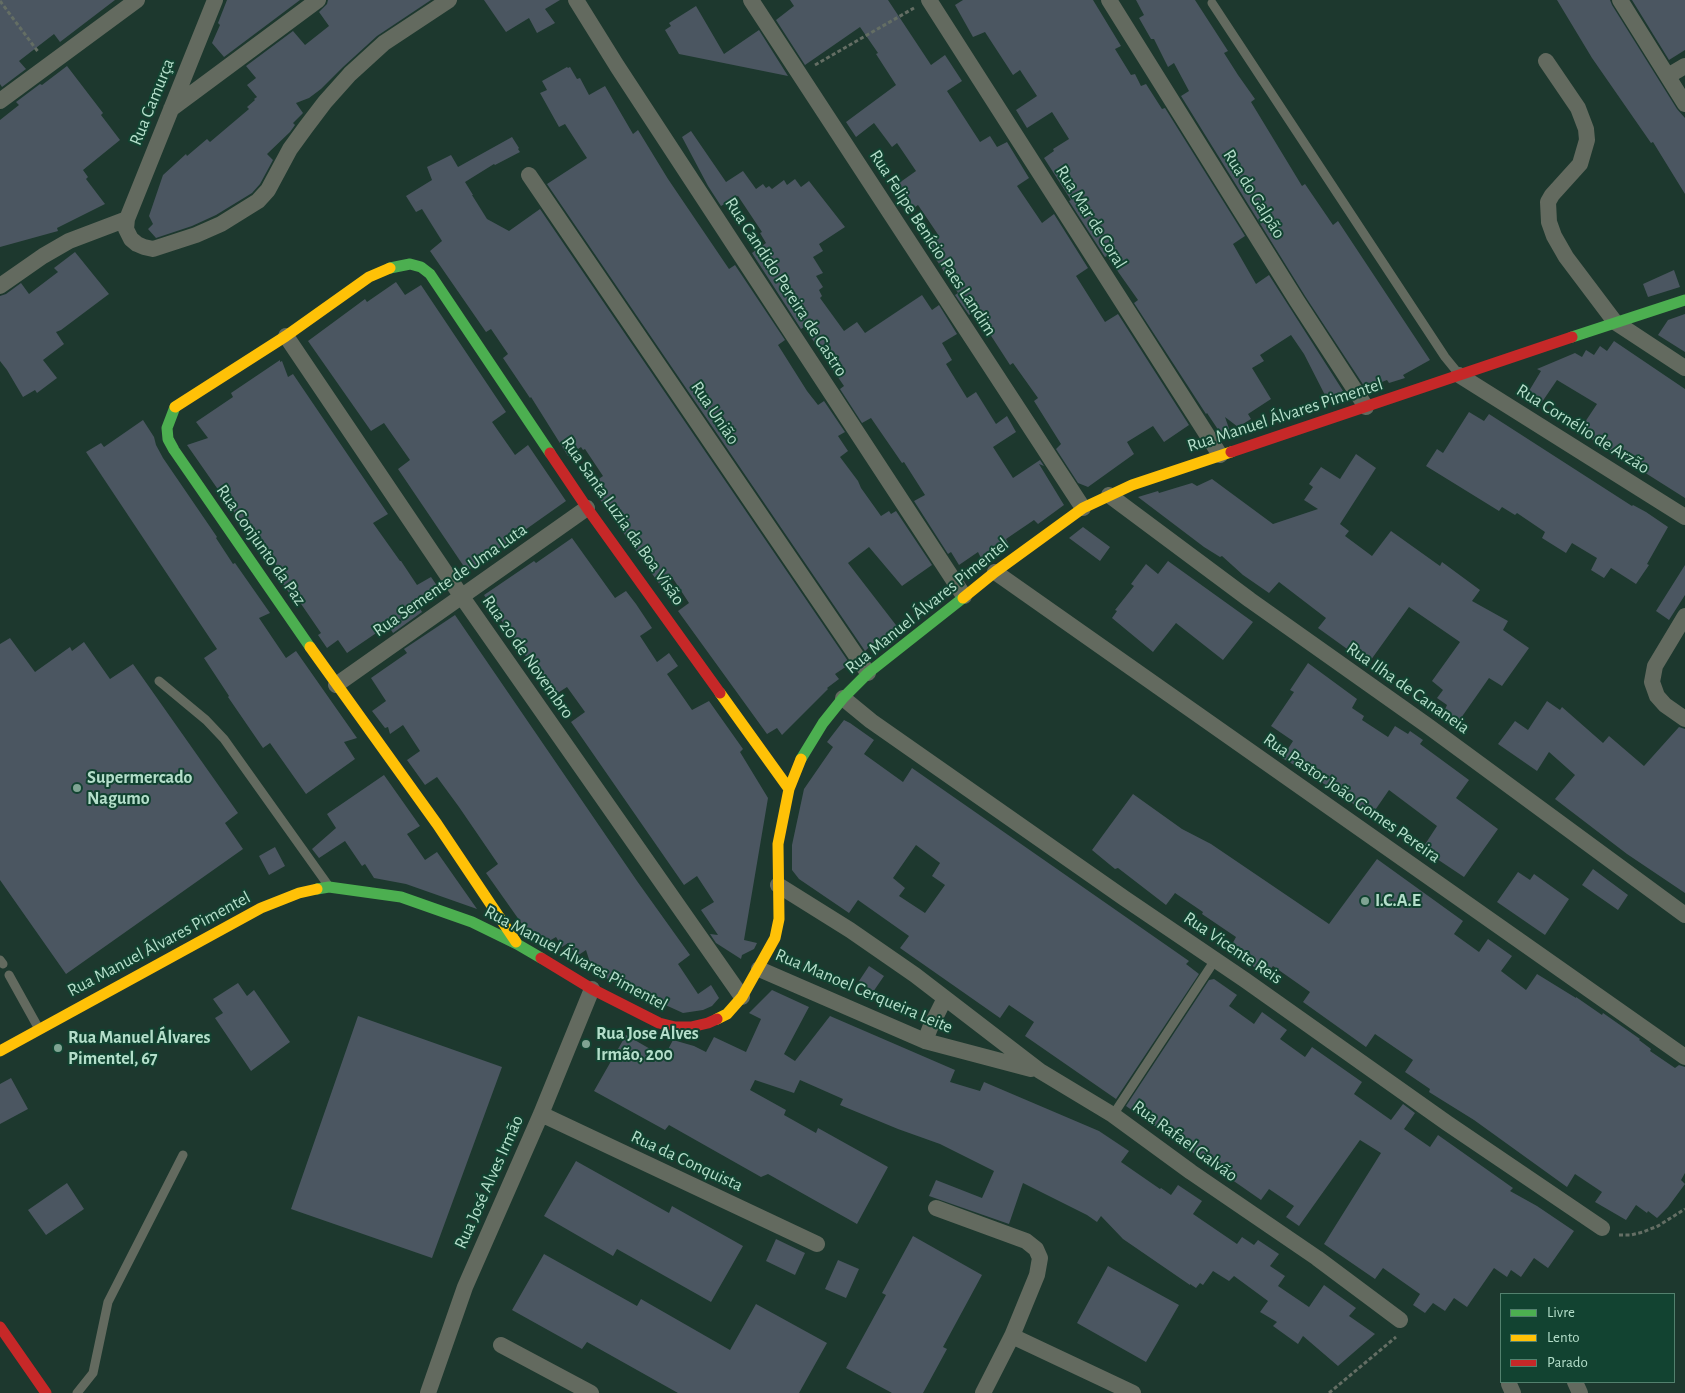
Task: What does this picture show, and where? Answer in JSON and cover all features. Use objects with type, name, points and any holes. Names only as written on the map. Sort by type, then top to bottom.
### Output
[{"type":"street","points":[[0,102],[137,0]]},
{"type":"street","name":"Rua Camurça","points":[[126,224],[215,0]]},
{"type":"street","points":[[170,110],[318,0]]},
{"type":"street","points":[[0,286],[43,256],[69,241],[126,224],[131,239],[136,244],[153,249],[178,242],[221,224],[258,201],[268,190],[290,149],[350,74],[384,42],[449,0]]},
{"type":"street","name":"Rua Candido Pereira de Castro","points":[[576,0],[617,66],[964,596]]},
{"type":"street","name":"Rua Felipe Benício Paes Landim","points":[[751,0],[1083,508]]},
{"type":"street","name":"Rua do Galpão","points":[[1110,0],[1297,301],[1366,407]]},
{"type":"street","points":[[1620,0],[1685,104]]},
{"type":"street","name":"Rua Mar de Coral","points":[[924,2],[1220,455]]},
{"type":"street","points":[[1546,61],[1578,108],[1586,129],[1587,140],[1580,164],[1548,202],[1549,222],[1554,236],[1566,257],[1615,322],[1685,368]]},
{"type":"street","points":[[1668,76],[1685,66]]},
{"type":"street","name":"Rua União","points":[[529,175],[868,673]]},
{"type":"street","name":"Rua Conjunto da Paz","points":[[430,274],[421,266],[410,264],[394,266],[369,277],[286,336],[174,407],[167,428],[168,439],[336,685],[437,824],[517,944]]},
{"type":"street","name":"Rua Santa Luzia da Boa Visão","points":[[430,274],[587,508],[789,788]]},
{"type":"street","name":"Rua Manuel Álvares Pimentel","points":[[0,1051],[262,908],[299,893],[329,887],[401,897],[472,922],[517,944],[592,989],[659,1023],[675,1027],[691,1027],[708,1023],[728,1014],[742,997],[775,938],[779,919],[778,844],[789,788],[802,755],[822,723],[868,673],[995,572],[1083,508],[1109,494],[1174,470],[1366,407],[1459,374],[1685,300]]},
{"type":"street","name":"Rua 20 de Novembro","points":[[286,336],[462,597],[742,997]]},
{"type":"street","name":"Rua Cornélio de Arzão","points":[[1459,374],[1685,517]]},
{"type":"street","name":"Rua Ilha de Cananeia","points":[[1109,494],[1250,600],[1428,726],[1685,915]]},
{"type":"street","name":"Rua Semente de Uma Luta","points":[[336,685],[587,508]]},
{"type":"street","name":"Rua Pastor João Gomes Pereira","points":[[995,572],[1685,1057]]},
{"type":"street","points":[[1685,616],[1655,666],[1652,682],[1661,701],[1685,719]]},
{"type":"street","name":"Rua Vicente Reis","points":[[843,698],[903,743],[1124,898],[1216,960],[1447,1123],[1602,1228]]},
{"type":"street","name":"Rua Rafael Galvão","points":[[778,885],[850,930],[945,998],[1040,1071],[1113,1114],[1191,1172],[1317,1258],[1400,1320]]},
{"type":"street","name":"Rua Manoel Cerqueira Leite","points":[[759,969],[925,1041],[1040,1071]]},
{"type":"street","name":"Rua José Alves Irmão","points":[[428,1393],[465,1287],[541,1114],[592,989]]},
{"type":"street","points":[[925,1041],[945,998]]},
{"type":"street","name":"Rua da Conquista","points":[[541,1114],[817,1244]]},
{"type":"street","points":[[936,1208],[1026,1241],[1036,1249],[1040,1258],[1037,1275],[1012,1336],[983,1393]]},
{"type":"street","points":[[0,1326],[46,1393]]},
{"type":"street","points":[[1012,1336],[1134,1393]]},
{"type":"street","points":[[501,1345],[591,1393]]},
{"type":"lane","points":[[1212,3],[1445,357],[1459,374]]},
{"type":"lane","points":[[158,681],[206,720],[224,739],[329,887]]},
{"type":"lane","points":[[1113,1114],[1216,960]]},
{"type":"lane","points":[[9,975],[39,1029]]},
{"type":"lane","points":[[77,1393],[93,1373],[108,1302],[183,1155]]},
{"type":"path","points":[[0,2],[48,65]]},
{"type":"path","points":[[799,75],[924,2]]},
{"type":"path","points":[[1602,1228],[1616,1235],[1630,1235],[1658,1226],[1685,1209]]},
{"type":"path","points":[[1329,1393],[1395,1339],[1400,1330],[1400,1320]]},
{"type":"building","points":[[0,0],[115,0],[60,42],[54,34],[19,61],[26,69],[2,87],[0,84]]},
{"type":"building","points":[[227,0],[300,0],[224,57],[212,43],[220,25],[218,23]]},
{"type":"building","points":[[328,0],[431,0],[377,36],[321,89],[309,98],[296,103],[303,113],[293,123],[295,125],[290,132],[267,154],[273,160],[260,184],[252,193],[216,215],[192,226],[156,238],[148,229],[153,224],[149,216],[163,175],[186,154],[187,156],[207,139],[210,142],[249,109],[247,107],[257,97],[247,85],[256,78],[246,66],[293,31],[305,45],[329,26],[319,12],[327,4]]},
{"type":"building","points":[[484,0],[560,0],[545,9],[555,23],[537,33],[529,18],[506,32]]},
{"type":"building","points":[[790,0],[888,0],[931,65],[945,55],[962,81],[947,91],[980,142],[990,136],[997,147],[1007,142],[1029,178],[1017,186],[1042,223],[1054,214],[1088,268],[1076,276],[1105,322],[1118,314],[1189,425],[1164,442],[1153,426],[1127,442],[1134,454],[1088,487],[1078,483],[1056,449],[1061,444],[1034,401],[1038,398],[1013,363],[1010,365],[975,311],[969,315],[955,295],[958,293],[926,244],[939,236],[918,205],[907,213],[892,188],[916,171],[897,143],[892,147],[874,123],[856,137],[846,122],[896,85],[876,54],[878,53],[860,27],[805,65],[776,20],[794,6]]},
{"type":"building","points":[[963,0],[1093,0],[1121,46],[1115,49],[1131,75],[1135,74],[1141,86],[1146,84],[1162,109],[1165,108],[1245,236],[1233,244],[1256,284],[1269,275],[1345,394],[1328,401],[1304,354],[1291,335],[1260,355],[1264,361],[1252,368],[1271,399],[1248,414],[1251,419],[1238,427],[1225,417],[1232,437],[1225,440],[1134,303],[1138,300],[1107,256],[1105,257],[1044,158],[1054,151],[1053,149],[1069,139],[1052,112],[1027,128],[1016,110],[1037,96],[1020,70],[1013,75],[985,32],[973,37],[955,5]]},
{"type":"building","points":[[1136,0],[1195,0],[1228,51],[1224,53],[1255,99],[1251,102],[1302,186],[1305,184],[1333,225],[1338,221],[1430,360],[1403,375],[1405,378],[1389,383],[1387,380],[1369,387],[1367,384],[1364,386],[1305,296],[1181,96],[1189,91],[1174,63],[1168,67],[1154,39],[1151,39],[1139,18],[1144,15]]},
{"type":"building","points":[[1557,0],[1610,0],[1677,109],[1685,118],[1685,194],[1653,142],[1651,143],[1592,58]]},
{"type":"building","points":[[1632,0],[1685,0],[1685,50],[1669,60]]},
{"type":"building","points":[[696,6],[724,54],[759,30],[788,76],[679,54],[665,30],[671,26],[669,23]]},
{"type":"building","points":[[67,66],[103,113],[101,115],[120,140],[83,170],[88,177],[86,179],[105,204],[57,228],[58,231],[0,247],[0,120],[19,105],[16,102]]},
{"type":"building","points":[[570,67],[577,79],[580,78],[589,95],[605,86],[633,134],[638,130],[668,179],[729,269],[735,265],[785,340],[778,345],[807,391],[818,405],[824,401],[845,432],[838,436],[848,451],[840,457],[881,516],[889,511],[891,514],[896,511],[932,565],[902,586],[869,547],[848,563],[899,629],[881,643],[877,640],[865,651],[547,184],[587,158],[565,124],[559,127],[540,93],[547,90],[542,81]]},
{"type":"building","points":[[691,131],[726,182],[743,171],[756,189],[763,184],[766,188],[769,186],[772,189],[784,180],[787,185],[795,179],[801,187],[809,181],[845,227],[819,244],[823,251],[813,257],[823,273],[816,276],[823,287],[819,290],[822,296],[820,298],[844,331],[857,322],[865,333],[922,295],[932,310],[939,305],[957,334],[942,343],[952,360],[946,364],[967,398],[976,392],[996,424],[1007,416],[1016,432],[993,447],[1013,478],[1040,460],[1044,466],[1039,464],[1064,505],[1038,524],[1034,520],[1006,539],[1009,545],[983,562],[978,552],[959,565],[951,552],[948,554],[914,501],[925,495],[904,462],[902,463],[871,418],[862,423],[840,389],[844,386],[804,327],[801,329],[752,253],[766,243],[760,233],[762,232],[738,196],[721,206],[708,186],[682,137]]},
{"type":"building","points":[[512,137],[520,152],[494,164],[465,182],[487,219],[509,231],[540,209],[850,664],[835,674],[839,679],[827,688],[782,735],[777,728],[767,734],[678,611],[689,603],[672,577],[660,585],[590,485],[603,476],[585,449],[583,450],[581,447],[568,456],[531,397],[503,358],[508,354],[491,329],[486,332],[430,251],[442,241],[422,209],[416,212],[406,196],[432,180],[427,167],[451,155],[458,167]]},
{"type":"building","points":[[75,252],[109,294],[56,332],[64,344],[43,360],[57,378],[37,393],[35,390],[23,397],[0,361],[0,296],[21,283],[29,294],[58,272],[54,268]]},
{"type":"building","points":[[1674,270],[1680,287],[1648,297],[1643,284]]},
{"type":"building","points":[[396,282],[405,295],[421,285],[506,412],[492,422],[515,455],[528,445],[566,501],[467,571],[398,469],[410,460],[384,423],[371,431],[308,341],[365,299],[367,302]]},
{"type":"building","points":[[1685,314],[1685,352],[1658,335],[1668,320]]},
{"type":"building","points":[[1614,341],[1685,389],[1685,498],[1579,431],[1597,404],[1557,380],[1540,405],[1526,396],[1541,371],[1537,369],[1575,353],[1582,357],[1586,350],[1594,355],[1600,346],[1607,351]]},
{"type":"building","points":[[280,360],[288,377],[293,374],[388,514],[373,523],[417,585],[431,577],[440,590],[418,605],[422,612],[393,633],[388,625],[347,653],[338,640],[327,648],[318,635],[321,633],[297,598],[294,600],[274,571],[278,568],[253,531],[242,519],[240,521],[187,445],[208,438],[196,422],[233,397],[231,393]]},
{"type":"building","points":[[1469,412],[1484,421],[1489,414],[1668,527],[1647,564],[1649,565],[1636,584],[1611,568],[1604,578],[1591,570],[1597,558],[1572,543],[1566,553],[1542,538],[1545,532],[1517,513],[1515,515],[1502,507],[1499,511],[1426,466],[1437,449],[1443,453]]},
{"type":"building","points":[[143,420],[154,437],[163,458],[217,537],[233,564],[235,563],[270,613],[259,618],[286,658],[296,651],[357,738],[344,742],[355,759],[306,794],[270,743],[263,748],[228,697],[204,658],[217,649],[86,452],[101,443],[104,447]]},
{"type":"building","points":[[1356,454],[1376,468],[1340,524],[1349,531],[1345,536],[1372,556],[1391,531],[1440,566],[1442,562],[1480,590],[1472,601],[1508,621],[1503,630],[1529,648],[1502,686],[1489,678],[1454,728],[1441,718],[1447,705],[1437,698],[1443,690],[1432,681],[1460,642],[1409,607],[1368,664],[1318,628],[1326,618],[1279,582],[1269,593],[1243,575],[1222,556],[1220,557],[1204,547],[1138,497],[1192,483],[1197,486],[1212,479],[1273,524],[1318,509],[1304,500],[1313,487],[1309,484],[1321,467],[1340,479]]},
{"type":"building","points":[[1083,527],[1110,547],[1100,561],[1069,538]]},
{"type":"building","points":[[572,538],[615,598],[626,591],[636,604],[652,628],[640,636],[657,662],[669,653],[678,666],[667,674],[692,710],[709,701],[743,749],[740,752],[768,798],[744,940],[757,943],[754,949],[742,955],[741,959],[716,943],[710,934],[718,935],[701,910],[714,902],[697,876],[684,885],[571,722],[585,712],[567,687],[553,696],[484,595]]},
{"type":"building","points":[[1168,561],[1253,622],[1223,660],[1176,623],[1153,652],[1112,618],[1117,611],[1115,610],[1134,586],[1131,584],[1146,564],[1158,574]]},
{"type":"building","points":[[1685,565],[1685,595],[1669,620],[1656,611]]},
{"type":"building","points":[[455,615],[637,881],[690,955],[678,964],[698,994],[711,985],[719,998],[712,1006],[703,1010],[683,1013],[593,972],[586,950],[577,956],[568,943],[562,947],[556,937],[544,944],[532,936],[486,873],[498,864],[459,807],[437,777],[425,785],[407,760],[420,751],[403,725],[390,734],[388,727],[385,728],[372,711],[386,701],[371,678],[407,653],[404,649]]},
{"type":"building","points":[[10,638],[35,672],[70,647],[72,651],[84,642],[110,679],[133,664],[238,813],[225,823],[243,849],[66,974],[0,880],[0,644]]},
{"type":"building","points":[[1308,663],[1357,699],[1352,708],[1364,716],[1362,720],[1388,737],[1395,726],[1408,734],[1410,731],[1423,740],[1420,744],[1469,780],[1456,798],[1498,829],[1464,877],[1422,849],[1437,826],[1389,790],[1371,816],[1308,773],[1282,758],[1293,741],[1271,726],[1294,692],[1290,690]]},
{"type":"building","points":[[1547,701],[1560,710],[1562,707],[1603,743],[1609,736],[1644,766],[1679,727],[1685,729],[1685,893],[1627,854],[1555,799],[1575,775],[1549,752],[1537,771],[1498,744],[1515,721],[1528,730]]},
{"type":"building","points":[[844,720],[850,723],[874,740],[864,754],[903,782],[912,768],[1189,961],[1186,964],[1199,974],[1116,1099],[1025,1036],[1034,1022],[1009,1005],[1000,1018],[900,948],[909,936],[858,900],[849,913],[799,879],[792,870],[792,845],[804,789],[833,747],[827,742]],"holes":[[[916,845],[940,863],[932,876],[945,885],[925,913],[899,896],[905,888],[893,878]]]},
{"type":"building","points":[[384,775],[420,826],[407,834],[425,860],[437,852],[477,909],[406,884],[374,878],[365,864],[362,866],[345,841],[319,858],[312,849],[336,828],[327,814]]},
{"type":"building","points":[[1133,794],[1182,829],[1211,844],[1329,924],[1377,859],[1463,921],[1454,934],[1479,952],[1488,939],[1512,956],[1501,971],[1526,990],[1537,974],[1602,1015],[1603,1013],[1640,1039],[1651,1049],[1650,1051],[1675,1068],[1679,1065],[1685,1067],[1685,1173],[1681,1180],[1685,1184],[1657,1218],[1636,1205],[1626,1220],[1595,1202],[1602,1192],[1575,1174],[1567,1187],[1474,1120],[1429,1092],[1430,1089],[1405,1072],[1413,1060],[1375,1034],[1366,1047],[1303,1002],[1310,992],[1273,966],[1266,975],[1229,950],[1236,937],[1202,914],[1203,912],[1175,893],[1166,905],[1118,868],[1115,869],[1092,850]]},
{"type":"building","points":[[275,847],[285,866],[269,875],[259,856]]},
{"type":"building","points":[[1593,869],[1628,895],[1618,910],[1582,885]]},
{"type":"building","points":[[1518,872],[1530,880],[1534,874],[1569,899],[1545,935],[1497,902]]},
{"type":"building","points":[[869,966],[884,976],[873,992],[859,981]]},
{"type":"building","points":[[1214,979],[1237,995],[1229,1006],[1254,1024],[1262,1012],[1287,1030],[1280,1039],[1305,1057],[1312,1047],[1362,1082],[1354,1094],[1391,1120],[1403,1104],[1415,1113],[1404,1129],[1430,1147],[1438,1135],[1513,1188],[1510,1191],[1537,1206],[1574,1231],[1548,1268],[1534,1258],[1521,1277],[1511,1270],[1507,1277],[1494,1268],[1467,1307],[1454,1298],[1445,1311],[1433,1303],[1425,1313],[1413,1305],[1420,1294],[1383,1268],[1375,1279],[1324,1244],[1381,1153],[1360,1140],[1299,1226],[1286,1217],[1294,1206],[1269,1189],[1261,1200],[1126,1106],[1209,980]]},
{"type":"building","points":[[238,983],[247,996],[254,990],[290,1042],[251,1071],[215,1018],[223,1013],[213,999]]},
{"type":"building","points":[[772,990],[809,1007],[784,1054],[795,1061],[830,1016],[955,1070],[950,1082],[980,1091],[984,1082],[1099,1131],[1129,1151],[1121,1162],[1160,1189],[1171,1195],[1178,1185],[1202,1201],[1193,1214],[1237,1244],[1242,1237],[1254,1245],[1258,1240],[1279,1254],[1270,1266],[1285,1276],[1278,1286],[1309,1307],[1324,1285],[1356,1308],[1349,1316],[1375,1334],[1338,1366],[1303,1336],[1298,1344],[1273,1326],[1277,1322],[1260,1312],[1268,1301],[1234,1276],[1229,1281],[1213,1271],[1203,1285],[1200,1283],[1196,1288],[1123,1239],[1101,1216],[1097,1222],[1087,1215],[1023,1183],[1009,1224],[929,1196],[936,1180],[982,1198],[994,1171],[940,1144],[840,1105],[843,1099],[800,1080],[794,1093],[755,1080],[750,1090],[786,1110],[784,1115],[816,1133],[818,1128],[888,1167],[857,1224],[768,1174],[761,1177],[669,1125],[665,1130],[594,1091],[626,1035],[664,1057],[673,1040],[694,1046],[706,1052],[714,1037],[746,1052],[761,1019],[749,1013]]},
{"type":"building","points":[[358,1016],[502,1067],[432,1258],[291,1209]]},
{"type":"building","points":[[11,1078],[28,1109],[0,1124],[0,1084]]},
{"type":"building","points":[[576,1161],[669,1213],[672,1206],[743,1246],[711,1302],[617,1249],[613,1256],[544,1216]]},
{"type":"building","points":[[67,1183],[84,1209],[46,1235],[28,1210]]},
{"type":"building","points":[[913,1236],[982,1275],[943,1347],[947,1349],[923,1393],[892,1393],[846,1368],[886,1295],[882,1293]]},
{"type":"building","points":[[776,1239],[805,1253],[795,1275],[766,1261]]},
{"type":"building","points":[[544,1254],[637,1306],[641,1299],[730,1350],[756,1304],[827,1343],[799,1393],[678,1393],[587,1342],[582,1349],[512,1310]]},
{"type":"building","points":[[838,1260],[859,1269],[846,1298],[825,1289]]},
{"type":"building","points":[[1108,1266],[1179,1305],[1146,1362],[1077,1323]]},
{"type":"traffic: fast","points":[[390,268],[410,264],[421,267],[430,274],[550,453]]},
{"type":"traffic: fast","points":[[1572,337],[1685,300]]},
{"type":"traffic: fast","points":[[175,407],[167,428],[168,439],[174,450],[310,647]]},
{"type":"traffic: fast","points":[[801,759],[823,723],[843,698],[868,673],[963,598]]},
{"type":"traffic: fast","points":[[317,889],[329,887],[401,897],[472,922],[541,958]]},
{"type":"traffic: slow","points":[[175,407],[286,336],[369,277],[390,268]]},
{"type":"traffic: slow","points":[[963,598],[995,572],[1083,508],[1132,485],[1231,452]]},
{"type":"traffic: slow","points":[[310,647],[437,824],[516,942]]},
{"type":"traffic: slow","points":[[720,693],[789,789]]},
{"type":"traffic: slow","points":[[717,1019],[727,1014],[742,997],[775,938],[779,919],[778,844],[789,789],[801,759]]},
{"type":"traffic: slow","points":[[0,1051],[261,908],[299,893],[317,889]]},
{"type":"traffic: jam","points":[[1231,452],[1572,337]]},
{"type":"traffic: jam","points":[[550,453],[587,508],[720,693]]},
{"type":"traffic: jam","points":[[541,958],[592,989],[659,1023],[675,1027],[691,1027],[717,1019]]},
{"type":"traffic: jam","points":[[0,1327],[46,1393]]},
{"type":"place","name":"Supermercado Nagumo","points":[[77,788]]},
{"type":"place","name":"I.C.A.E","points":[[1365,901]]},
{"type":"place","name":"Rua Jose Alves Irmão, 200","points":[[586,1044]]},
{"type":"place","name":"Rua Manuel Álvares Pimentel, 67","points":[[58,1048]]}]
